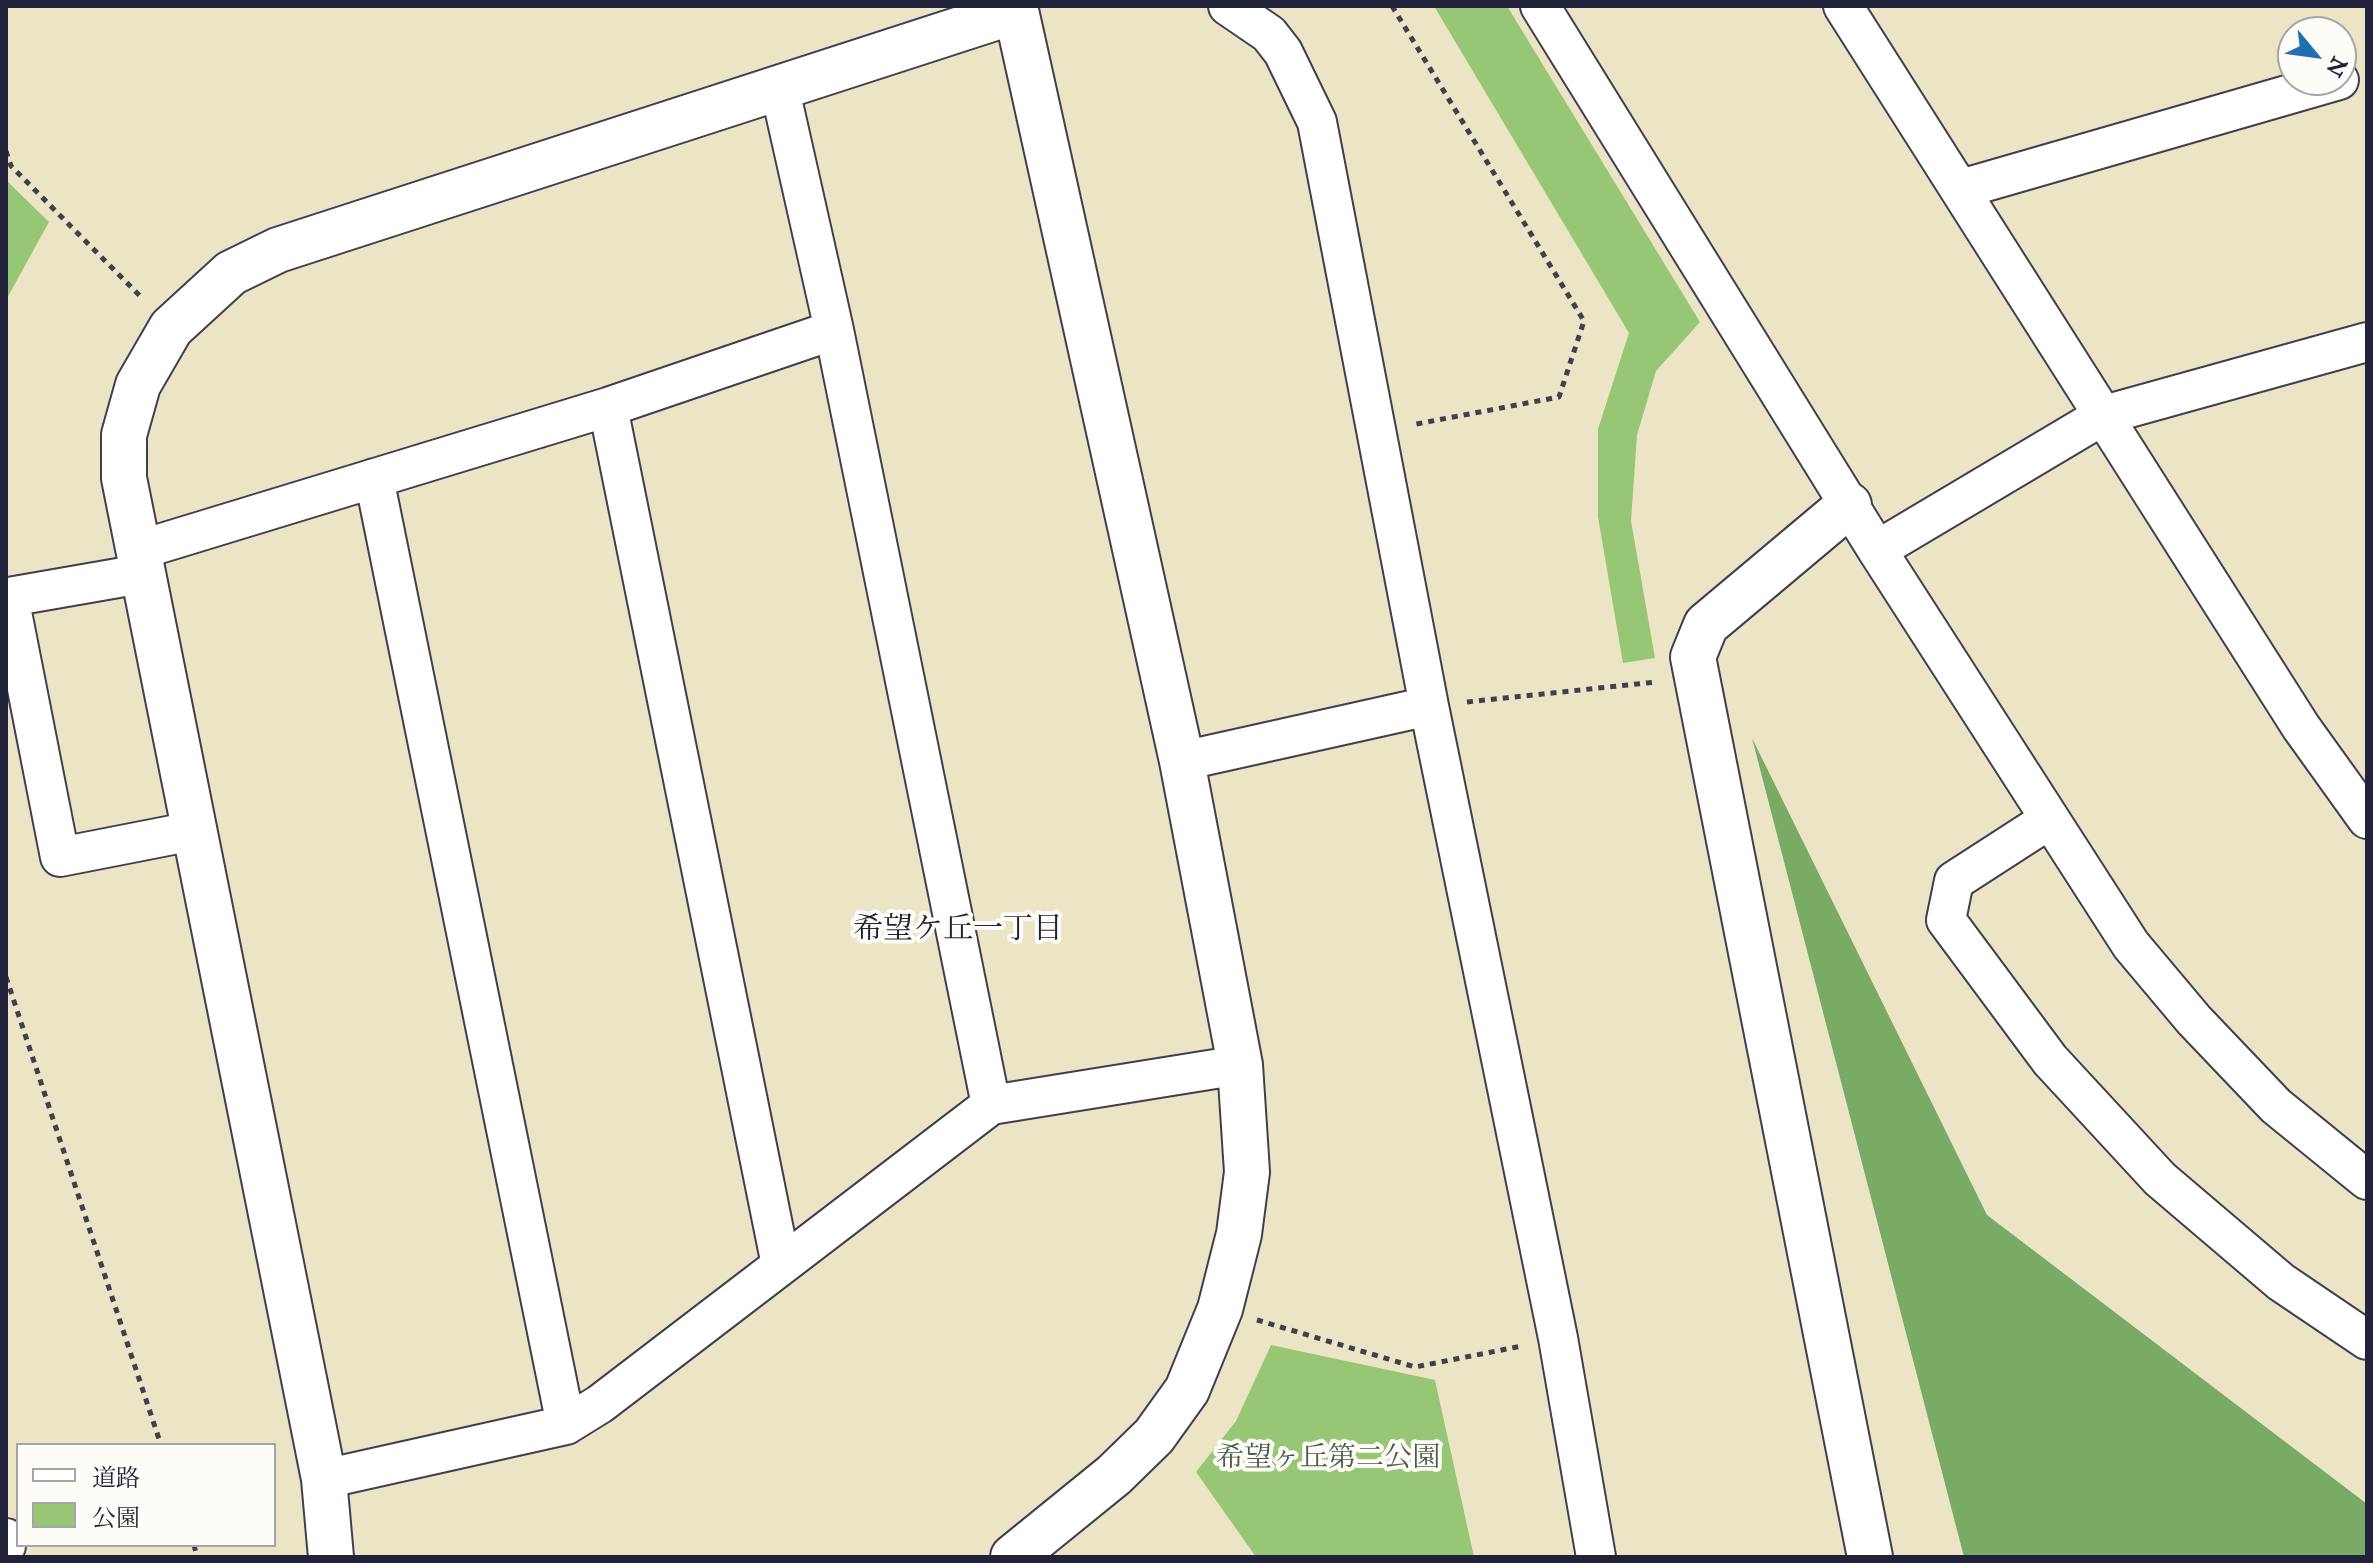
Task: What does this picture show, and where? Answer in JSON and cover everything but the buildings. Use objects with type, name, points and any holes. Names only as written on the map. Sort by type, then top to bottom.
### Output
[{"type":"street","points":[[1228,6],[1269,34],[1283,52],[1311,105],[1558,1338],[1596,1557]]},
{"type":"street","points":[[1540,6],[1877,550],[2131,945],[2194,1020],[2276,1106],[2367,1180]]},
{"type":"street","points":[[1843,6],[2301,727],[2367,819]]},
{"type":"street","points":[[331,1557],[324,1479],[124,478],[124,435],[138,385],[171,328],[231,273],[278,250],[780,90],[1023,8],[1182,761],[1240,1065],[1247,1172],[1239,1234],[1220,1309],[1187,1390],[1154,1436],[1114,1475],[1013,1557]]},
{"type":"street","points":[[780,90],[834,330],[991,1105]]},
{"type":"street","points":[[1961,189],[2284,96]]},
{"type":"street","points":[[193,831],[60,857],[9,597],[140,562],[374,478],[608,407],[834,330]]},
{"type":"street","points":[[1877,550],[2104,415],[2365,347]]},
{"type":"street","points":[[608,407],[781,1265]]},
{"type":"street","points":[[374,478],[566,1425]]},
{"type":"street","points":[[1849,505],[1706,625],[1693,657],[1870,1557]]},
{"type":"street","points":[[1182,761],[1429,706]]},
{"type":"street","points":[[2050,819],[1954,881],[1946,920],[2050,1060],[2160,1179],[2281,1282],[2367,1340]]},
{"type":"street","points":[[324,1479],[566,1425],[600,1404],[991,1105],[1240,1065]]},
{"type":"street","points":[[6,1538],[6,1546]]},
{"type":"path","points":[[1375,432],[1559,397],[1584,321],[1392,6]]},
{"type":"path","points":[[6,151],[11,166],[171,328]]},
{"type":"path","points":[[1429,706],[1697,678]]},
{"type":"path","points":[[6,977],[160,1443]]},
{"type":"path","points":[[1220,1309],[1415,1367],[1558,1338]]},
{"type":"green space","points":[[1434,6],[1507,6],[1700,322],[1656,371],[1637,435],[1631,521],[1655,658],[1623,663],[1598,517],[1598,429],[1629,333]]},
{"type":"green space","points":[[6,180],[49,222],[6,300]]},
{"type":"green space","points":[[1752,738],[1987,1215],[2367,1504],[2367,1557],[1964,1557]]},
{"type":"green space","name":"希望ヶ丘第二公園","points":[[1271,1345],[1435,1380],[1474,1557],[1256,1557],[1196,1472],[1236,1421]]},
{"type":"district","name":"希望ケ丘一丁目","points":[[958,931]]}]
